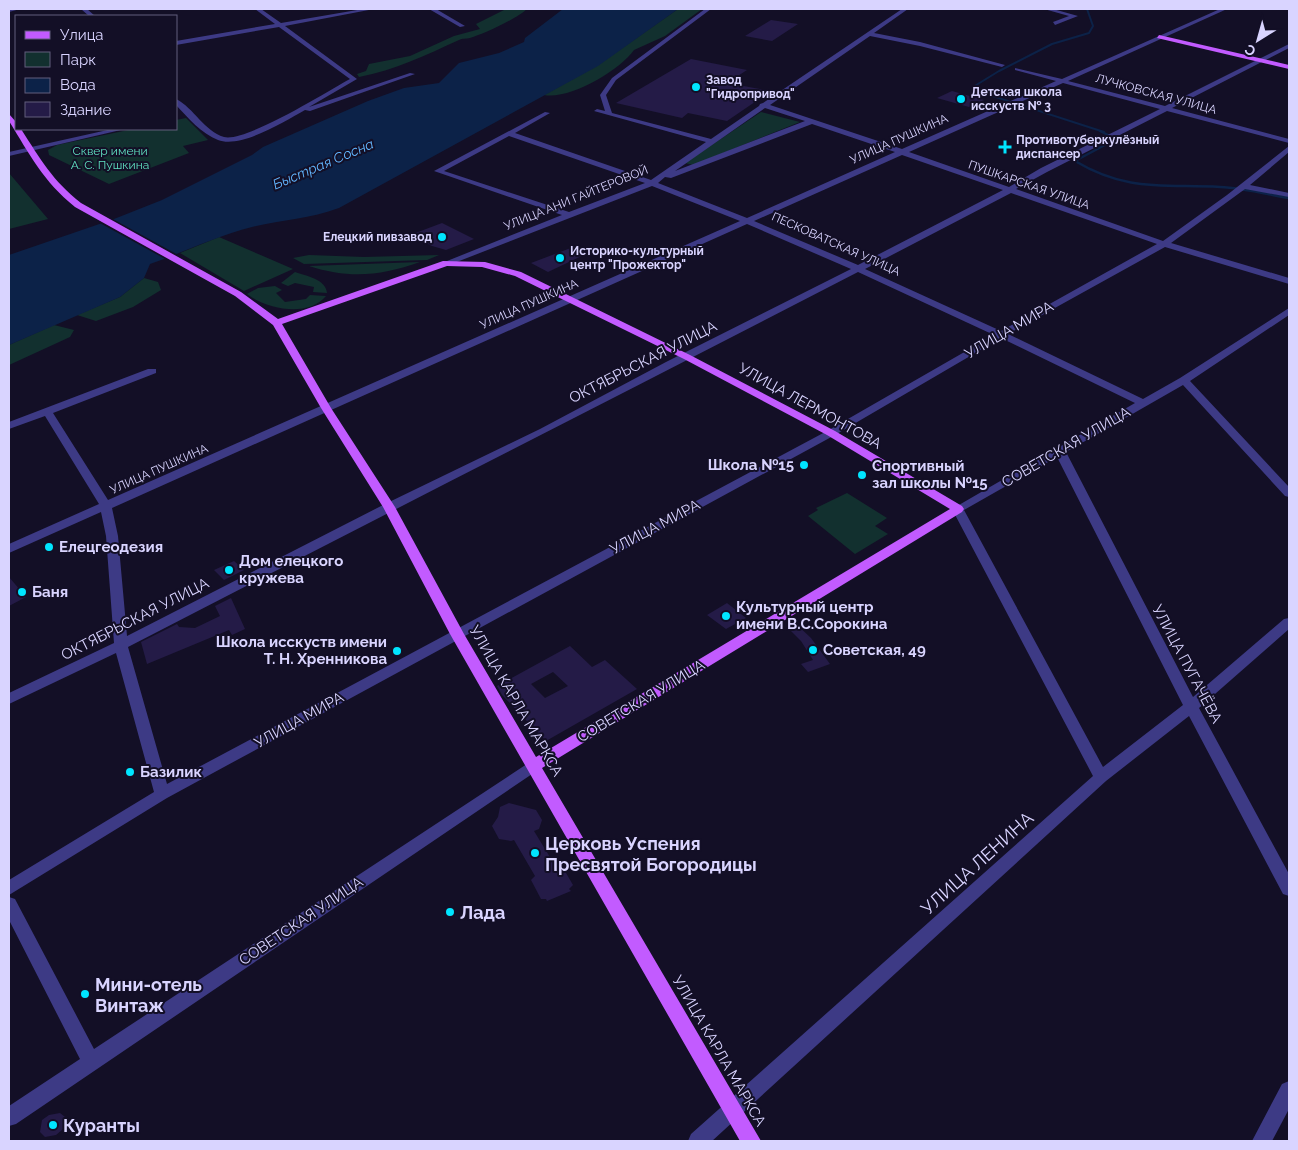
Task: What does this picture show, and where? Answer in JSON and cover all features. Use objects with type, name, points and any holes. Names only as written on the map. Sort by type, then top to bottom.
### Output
[{"type":"main road","points":[[1159,37],[1289,68]]},
{"type":"main road","name":"УЛИЦА КАРЛА МАРКСА","points":[[18,130],[46,175],[58,189],[78,205],[235,292],[262,310],[277,323],[326,408],[389,507],[457,634],[751,1141]]},
{"type":"main road","name":"УЛИЦА ЛЕРМОНТОВА","points":[[446,263],[491,266],[518,274],[571,299],[687,357],[831,433],[958,509]]},
{"type":"main road","name":"УЛИЦА АНИ ГАЙТЕРОВОЙ","points":[[277,323],[446,263]]},
{"type":"main road","name":"СОВЕТСКАЯ УЛИЦА","points":[[533,766],[958,509]]},
{"type":"street","points":[[9,10],[17,9]]},
{"type":"street","points":[[178,103],[188,114],[218,138],[228,140],[252,132],[287,116],[354,78],[258,9]]},
{"type":"street","points":[[178,43],[371,9]]},
{"type":"street","points":[[432,9],[462,26]]},
{"type":"street","points":[[609,114],[604,95],[614,79],[708,9]]},
{"type":"street","name":"УЛИЦА АНИ ГАЙТЕРОВОЙ","points":[[446,263],[652,183],[905,9]]},
{"type":"street","points":[[1047,9],[1075,16],[1055,23]]},
{"type":"street","name":"УЛИЦА ПУШКИНА","points":[[9,549],[1224,9]]},
{"type":"street","points":[[870,34],[920,44],[1002,65]]},
{"type":"street","name":"ОКТЯБРЬСКАЯ УЛИЦА","points":[[9,699],[121,645],[389,507],[544,431],[670,364],[860,269],[1044,170],[1289,46]]},
{"type":"street","name":"ЛУЧКОВСКАЯ УЛИЦА","points":[[1017,69],[1289,141]]},
{"type":"street","points":[[287,116],[412,74]]},
{"type":"street","name":"ПУШКАРСКАЯ УЛИЦА","points":[[762,106],[813,121],[1008,191],[1164,244],[1289,281]]},
{"type":"street","points":[[597,111],[710,142]]},
{"type":"street","points":[[547,113],[438,171],[569,215]]},
{"type":"street","points":[[178,116],[188,114]]},
{"type":"street","points":[[652,183],[813,121]]},
{"type":"street","points":[[9,154],[31,150],[44,144],[116,130]]},
{"type":"street","name":"ПЕСКОВАТСКАЯ УЛИЦА","points":[[508,133],[652,183],[860,269],[1002,334],[1143,403]]},
{"type":"street","name":"УЛИЦА МИРА","points":[[9,888],[162,794],[831,433],[1002,334],[1164,244],[1235,194],[1289,148]]},
{"type":"street","points":[[1244,186],[1289,195]]},
{"type":"street","name":"СОВЕТСКАЯ УЛИЦА","points":[[958,509],[1184,380],[1289,311]]},
{"type":"street","points":[[9,426],[152,371]]},
{"type":"street","points":[[1184,380],[1289,494]]},
{"type":"street","points":[[48,411],[106,506],[112,536],[121,645],[162,794]]},
{"type":"street","name":"УЛИЦА ПУГАЧЁВА","points":[[1060,451],[1191,707],[1289,889]]},
{"type":"street","points":[[958,509],[1101,777]]},
{"type":"street","name":"УЛИЦА ЛЕНИНА","points":[[698,1141],[1101,777],[1191,707],[1289,622]]},
{"type":"street","name":"СОВЕТСКАЯ УЛИЦА","points":[[9,1117],[533,766]]},
{"type":"street","points":[[9,904],[91,1062]]},
{"type":"street","points":[[1262,1141],[1289,1090]]},
{"type":"green space","points":[[506,9],[527,9],[492,29],[470,38],[460,39],[410,62],[359,77],[357,74],[366,71],[369,64],[410,56],[454,36],[480,29],[476,24]]},
{"type":"green space","points":[[678,9],[702,9],[665,36],[634,50],[618,66],[594,82],[567,93],[544,95],[598,65]]},
{"type":"green space","points":[[761,112],[800,122],[693,165],[685,163]]},
{"type":"green space","name":"Сквер имени А. С. Пушкина","points":[[186,118],[208,140],[183,146],[189,153],[109,184],[49,155],[48,150],[57,145],[128,130],[178,130],[178,120]]},
{"type":"green space","points":[[9,173],[48,219],[9,229]]},
{"type":"green space","points":[[219,237],[293,269],[244,291],[180,253]]},
{"type":"green space","points":[[309,255],[364,257],[439,255],[427,260],[304,264],[293,258]]},
{"type":"green space","points":[[420,262],[406,267],[365,274],[338,273],[309,266]]},
{"type":"green space","points":[[295,272],[319,281],[326,288],[327,293],[313,292],[314,287],[295,283],[288,286],[281,283]]},
{"type":"green space","points":[[144,278],[158,282],[161,290],[133,307],[96,321],[77,315],[120,297]]},
{"type":"green space","points":[[275,286],[282,290],[276,293],[285,302],[306,299],[310,295],[326,296],[318,303],[309,307],[287,309],[265,304],[247,294],[258,288]]},
{"type":"green space","points":[[54,325],[74,330],[70,337],[9,365],[9,345]]},
{"type":"green space","points":[[847,493],[887,518],[875,526],[888,534],[855,554],[808,516],[818,510],[816,508]]},
{"type":"water","name":"Быстрая Сосна","points":[[563,9],[678,9],[598,66],[339,208],[317,215],[239,231],[213,239],[150,264],[144,278],[120,297],[9,345],[9,255],[114,219],[162,200],[252,155],[263,147],[368,101],[404,88],[439,83],[459,63],[499,53],[524,42],[525,38]]},
{"type":"pier","points":[[111,218],[180,256],[167,260],[98,222]]},
{"type":"building","name":"Завод \"Гидропривод\"","points":[[771,20],[798,24],[772,41],[745,36]]},
{"type":"building","name":"Завод \"Гидропривод\"","points":[[691,59],[747,70],[727,83],[771,91],[727,121],[688,113],[682,118],[616,103]]},
{"type":"building","name":"Детская школа исскуств № 3","points":[[952,91],[984,100],[969,107],[937,98]]},
{"type":"building","name":"Елецкий пивзавод","points":[[442,223],[474,239],[446,250],[432,246],[410,235]]},
{"type":"building","name":"Историко-культурный центр \"Прожектор\"","points":[[576,246],[588,253],[548,272],[531,263]]},
{"type":"building","name":"Дом елецкого кружева","points":[[234,561],[244,570],[224,580],[214,570]]},
{"type":"building","name":"Баня","points":[[9,577],[26,597],[9,606]]},
{"type":"building","points":[[231,598],[245,629],[232,635],[229,630],[147,664],[141,642],[177,624],[179,627],[195,628],[220,616],[215,606]]},
{"type":"building","name":"Культурный центр имени В.С.Сорокина","points":[[727,603],[746,618],[726,629],[707,615]]},
{"type":"building","name":"Советская, 49","points":[[795,623],[811,638],[830,664],[808,672],[801,664],[813,660],[801,641],[786,626]]},
{"type":"building","points":[[570,646],[592,667],[605,660],[637,689],[546,741],[502,695],[497,686]],"holes":[[[553,672],[568,686],[545,698],[531,684]]]},
{"type":"building","name":"Церковь Успения Пресвятой Богородицы","points":[[509,803],[536,810],[542,820],[539,829],[534,831],[556,867],[562,866],[573,885],[569,889],[571,891],[547,901],[546,899],[541,899],[531,880],[535,876],[514,840],[499,839],[492,826],[498,817],[500,807]]},
{"type":"building","name":"Куранты","points":[[60,1113],[65,1117],[63,1129],[56,1135],[45,1137],[40,1132],[42,1120],[49,1115]]},
{"type":"waterway","points":[[1087,9],[1093,26],[1089,33],[1052,44],[999,71],[973,87],[974,90],[1104,132]]},
{"type":"waterway","points":[[1100,131],[1116,139],[1075,161],[1112,178],[1163,186],[1238,189],[1289,198]]},
{"type":"place","name":"Завод \"Гидропривод\"","points":[[696,87]]},
{"type":"place","name":"Детская школа исскуств № 3","points":[[961,99]]},
{"type":"place","name":"Противотуберкулёзный диспансер","points":[[1005,147]]},
{"type":"place","name":"Елецкий пивзавод","points":[[442,237]]},
{"type":"place","name":"Историко-культурный центр \"Прожектор\"","points":[[560,258]]},
{"type":"place","name":"Школа №15","points":[[804,465]]},
{"type":"place","name":"Спортивный зал школы №15","points":[[862,475]]},
{"type":"place","name":"Елецгеодезия","points":[[49,547]]},
{"type":"place","name":"Дом елецкого кружева","points":[[229,570]]},
{"type":"place","name":"Баня","points":[[22,592]]},
{"type":"place","name":"Культурный центр имени В.С.Сорокина","points":[[726,616]]},
{"type":"place","name":"Советская, 49","points":[[813,650]]},
{"type":"place","name":"Школа исскуств имени Т. Н. Хренникова","points":[[397,651]]},
{"type":"place","name":"Базилик","points":[[130,772]]},
{"type":"place","name":"Церковь Успения Пресвятой Богородицы","points":[[535,853]]},
{"type":"place","name":"Лада","points":[[450,912]]},
{"type":"place","name":"Мини-отель Винтаж","points":[[85,994]]},
{"type":"place","name":"Куранты","points":[[53,1125]]}]
